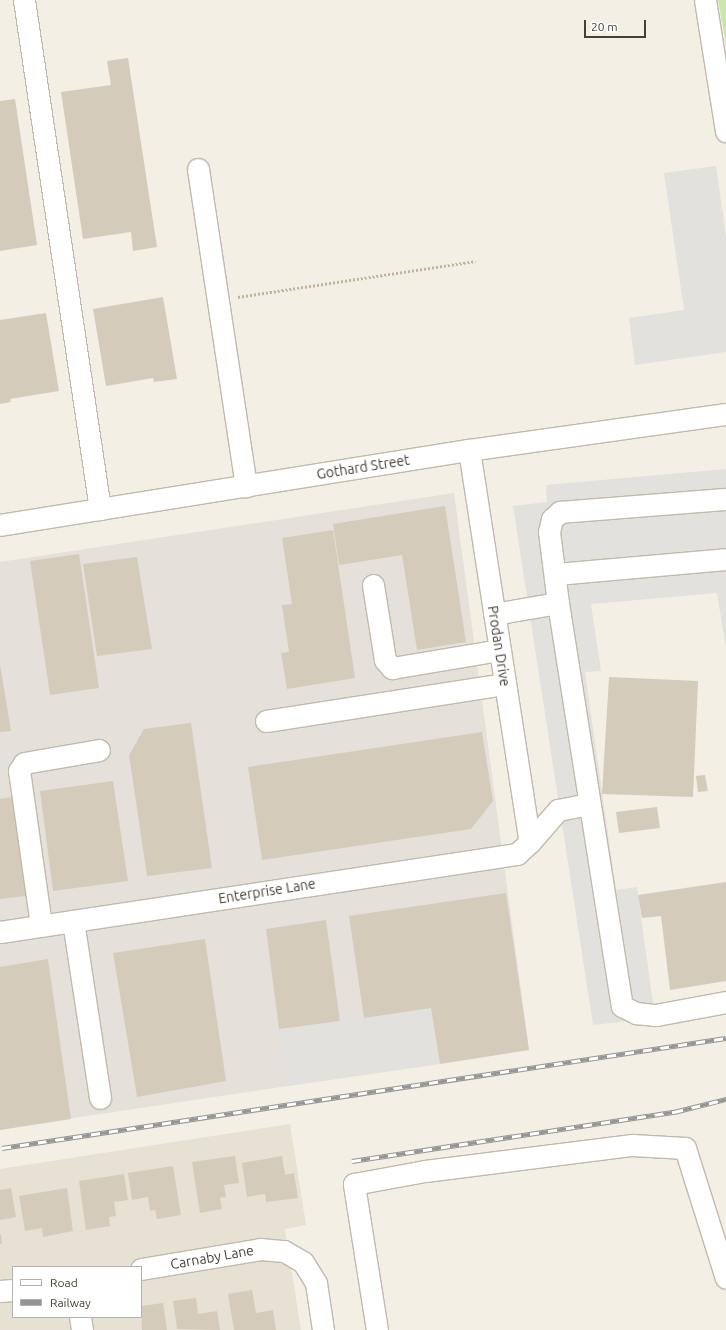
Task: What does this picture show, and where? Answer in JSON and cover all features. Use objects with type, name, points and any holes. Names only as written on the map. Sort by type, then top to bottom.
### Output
[{"type":"street","points":[[24,0],[100,509]]},
{"type":"street","points":[[705,0],[726,131]]},
{"type":"street","points":[[198,169],[246,486]]},
{"type":"street","name":"Gothard Street","points":[[0,525],[469,450],[726,414]]},
{"type":"street","name":"Prodan Drive","points":[[469,450],[530,842]]},
{"type":"street","points":[[726,498],[560,512],[552,519],[549,532],[588,804],[622,1006],[636,1013],[656,1015],[726,1002]]},
{"type":"street","points":[[555,574],[726,559]]},
{"type":"street","points":[[373,585],[385,660],[392,668],[500,650]]},
{"type":"street","points":[[494,614],[558,603]]},
{"type":"street","points":[[266,721],[505,684]]},
{"type":"street","points":[[41,925],[19,771],[24,763],[99,750]]},
{"type":"street","name":"Enterprise Lane","points":[[0,932],[517,854],[530,842],[558,810],[588,804]]},
{"type":"street","points":[[73,921],[100,1098]]},
{"type":"street","points":[[377,1330],[354,1184],[425,1170],[632,1145],[685,1148],[726,1278]]},
{"type":"street","name":"Carnaby Lane","points":[[142,1269],[260,1249],[284,1251],[303,1262],[316,1283],[323,1330]]},
{"type":"street","points":[[0,1291],[12,1290]]},
{"type":"street","points":[[80,1318],[82,1330]]},
{"type":"path","points":[[218,300],[475,261]]},
{"type":"shaded area","points":[[716,166],[726,237],[726,352],[635,365],[629,318],[684,310],[664,173]]},
{"type":"shaded area","points":[[726,469],[726,648],[717,593],[591,604],[601,671],[585,672],[616,890],[637,887],[655,1018],[593,1025],[513,506],[547,502],[546,485]]},
{"type":"shaded area","points":[[454,493],[529,1050],[0,1129],[0,562]]},
{"type":"shaded area","points":[[431,1008],[440,1064],[288,1086],[279,1029]]},
{"type":"shaded area","points":[[290,1124],[306,1225],[285,1229],[301,1330],[0,1330],[0,1169]]},
{"type":"green space","points":[[718,0],[726,0],[726,44]]},
{"type":"building","points":[[128,58],[157,247],[133,251],[131,232],[83,239],[61,92],[111,85],[107,61]]},
{"type":"building","points":[[15,99],[37,245],[0,251],[0,101]]},
{"type":"building","points":[[163,297],[177,379],[154,382],[153,378],[106,386],[93,309]]},
{"type":"building","points":[[46,313],[59,391],[10,399],[11,402],[0,404],[0,320]]},
{"type":"building","points":[[445,506],[466,642],[417,650],[402,555],[339,565],[333,524]]},
{"type":"building","points":[[333,530],[355,678],[287,689],[281,653],[289,652],[282,605],[292,604],[282,538]]},
{"type":"building","points":[[79,554],[99,688],[50,695],[30,561]]},
{"type":"building","points":[[137,557],[152,649],[97,656],[83,564]]},
{"type":"building","points":[[0,664],[11,731],[0,732]]},
{"type":"building","points":[[609,677],[698,681],[693,797],[602,794]]},
{"type":"building","points":[[191,723],[212,868],[147,876],[129,755],[144,729]]},
{"type":"building","points":[[482,732],[493,801],[471,829],[262,860],[248,767]]},
{"type":"building","points":[[705,775],[708,791],[698,792],[696,776]]},
{"type":"building","points":[[113,781],[128,881],[53,891],[40,791]]},
{"type":"building","points":[[12,797],[26,896],[0,899],[0,799]]},
{"type":"building","points":[[657,807],[660,828],[619,833],[616,812]]},
{"type":"building","points":[[726,882],[726,981],[670,990],[661,916],[642,918],[638,895]]},
{"type":"building","points":[[506,893],[529,1050],[440,1064],[431,1008],[364,1018],[349,916]]},
{"type":"building","points":[[326,920],[340,1021],[279,1029],[266,929]]},
{"type":"building","points":[[205,939],[226,1081],[137,1097],[113,953]]},
{"type":"building","points":[[48,959],[71,1119],[0,1130],[0,967]]},
{"type":"building","points":[[235,1156],[239,1183],[224,1185],[226,1197],[220,1198],[222,1209],[200,1213],[192,1162]]},
{"type":"building","points":[[282,1156],[285,1175],[294,1173],[298,1198],[266,1202],[265,1194],[247,1197],[242,1163]]},
{"type":"building","points":[[173,1166],[181,1215],[157,1219],[155,1210],[150,1211],[148,1197],[132,1200],[128,1173]]},
{"type":"building","points":[[124,1174],[128,1200],[114,1202],[116,1216],[109,1217],[110,1226],[86,1230],[79,1181]]},
{"type":"building","points":[[11,1188],[16,1217],[0,1220],[0,1190]]},
{"type":"building","points":[[67,1188],[73,1231],[43,1237],[42,1228],[25,1231],[19,1196]]},
{"type":"building","points":[[1,1234],[2,1244],[0,1244],[0,1235]]},
{"type":"building","points":[[252,1290],[256,1313],[273,1310],[276,1330],[234,1330],[228,1294]]},
{"type":"building","points":[[196,1298],[198,1314],[217,1311],[220,1330],[177,1329],[173,1301]]},
{"type":"building","points":[[163,1303],[167,1330],[142,1330],[142,1306]]},
{"type":"railway","points":[[2,1148],[726,1038]]},
{"type":"railway","points":[[352,1161],[674,1112],[726,1099]]}]
